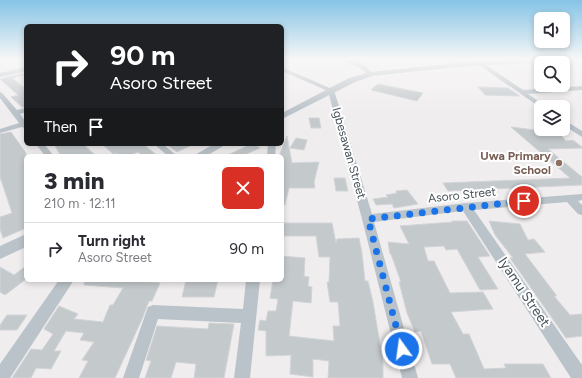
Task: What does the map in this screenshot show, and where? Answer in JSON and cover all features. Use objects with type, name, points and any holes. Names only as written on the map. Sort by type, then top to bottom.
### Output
[{"type":"street","points":[[300,77],[331,90]]},
{"type":"street","points":[[284,115],[331,90],[363,77]]},
{"type":"street","points":[[499,77],[534,101]]},
{"type":"street","points":[[572,88],[582,94]]},
{"type":"street","points":[[522,92],[582,88]]},
{"type":"street","name":"Igbesawan Street","points":[[331,90],[368,219],[410,378]]},
{"type":"street","points":[[0,94],[24,124]]},
{"type":"street","points":[[16,113],[24,111]]},
{"type":"street","points":[[0,131],[24,125]]},
{"type":"street","points":[[570,126],[582,135]]},
{"type":"street","points":[[42,146],[48,154]]},
{"type":"street","points":[[160,146],[170,154]]},
{"type":"street","points":[[202,154],[218,146]]},
{"type":"street","points":[[568,197],[582,211]]},
{"type":"street","name":"Asoro Street","points":[[368,219],[466,207],[568,197],[582,197]]},
{"type":"street","name":"Iyamu Street","points":[[466,207],[582,378]]},
{"type":"street","points":[[0,253],[24,241]]},
{"type":"street","points":[[0,378],[66,282]]},
{"type":"street","points":[[242,378],[253,282]]},
{"type":"street","points":[[131,378],[153,312],[248,316]]},
{"type":"building","points":[[17,77],[12,78],[24,87],[24,107],[22,107],[11,97],[18,95],[0,79]]},
{"type":"building","points":[[378,84],[423,93],[417,101],[371,90]]},
{"type":"building","points":[[478,87],[508,88],[520,96],[485,95]]},
{"type":"building","points":[[309,118],[319,118],[321,128],[311,128]]},
{"type":"building","name":"Uwa Primary School","points":[[511,127],[534,130],[534,136],[562,136],[566,141],[573,140],[582,147],[548,149],[582,177],[582,185],[448,191],[443,183],[570,178]]},
{"type":"building","points":[[11,132],[26,153],[24,154],[24,229],[3,238],[0,229],[0,217],[12,213],[0,177],[0,134]]},
{"type":"building","points":[[287,136],[292,163],[319,162],[314,182],[315,188],[289,188],[285,205],[284,154],[280,154]]},
{"type":"building","points":[[296,138],[307,140],[304,150],[290,148]]},
{"type":"building","points":[[55,146],[85,146],[94,154],[60,154]]},
{"type":"building","points":[[104,146],[146,146],[156,154],[140,154],[138,152],[133,154],[113,154]]},
{"type":"building","points":[[169,146],[190,146],[177,152]]},
{"type":"building","points":[[247,146],[257,146],[260,148],[246,154],[230,154]]},
{"type":"building","points":[[334,178],[345,178],[348,191],[336,191]]},
{"type":"building","points":[[407,190],[418,204],[394,208],[392,204],[376,205],[373,199],[388,197],[386,195],[397,193],[396,191]]},
{"type":"building","points":[[467,221],[490,256],[478,257],[498,289],[480,290],[457,249],[446,250],[444,246],[424,247],[428,261],[434,261],[450,293],[483,292],[493,309],[451,312],[463,334],[469,334],[484,369],[506,368],[504,364],[543,364],[551,378],[456,378],[450,364],[432,364],[421,331],[415,332],[407,313],[399,282],[401,282],[390,254],[388,242],[409,244],[400,226]]},
{"type":"building","points":[[489,221],[520,224],[528,240],[534,239],[545,252],[525,254],[557,296],[554,296],[570,315],[582,314],[582,336],[566,338],[510,258],[513,258],[495,235]]},
{"type":"building","points":[[284,223],[332,223],[336,243],[337,239],[359,238],[365,281],[368,281],[373,302],[383,362],[383,378],[328,378],[329,361],[313,359],[313,377],[290,374],[291,355],[266,356],[266,331],[258,330],[260,320],[266,321],[268,311],[276,311],[278,299],[270,298],[273,282],[284,282],[284,256],[305,258],[304,276],[309,277],[308,286],[312,287],[311,303],[293,301],[289,336],[334,341],[333,326],[340,326],[338,302],[330,302],[327,282],[329,282],[330,257],[319,257],[316,236],[284,236]]},
{"type":"building","points":[[0,267],[14,275],[24,268],[24,281],[5,295],[0,292]]},
{"type":"building","points":[[84,282],[160,283],[152,301],[149,301],[115,378],[79,378],[88,361],[82,360],[94,342],[80,340],[84,333],[66,331],[54,351],[61,351],[51,369],[36,368],[31,378],[12,378],[31,349],[42,350],[53,334],[44,329],[59,306],[78,314],[74,319],[103,322],[110,305],[113,305],[123,288],[84,285]]},
{"type":"building","points":[[186,282],[218,282],[214,297],[182,297]]},
{"type":"building","points":[[7,315],[27,315],[17,330],[0,330],[0,325]]},
{"type":"building","points":[[209,323],[234,324],[224,378],[194,378],[196,364],[176,362],[171,378],[145,378],[151,361],[146,360],[157,326],[208,329]]},
{"type":"place","name":"Uwa Primary School","points":[[559,163]]},
{"type":"route","points":[[402,349],[368,219],[524,201]]}]
